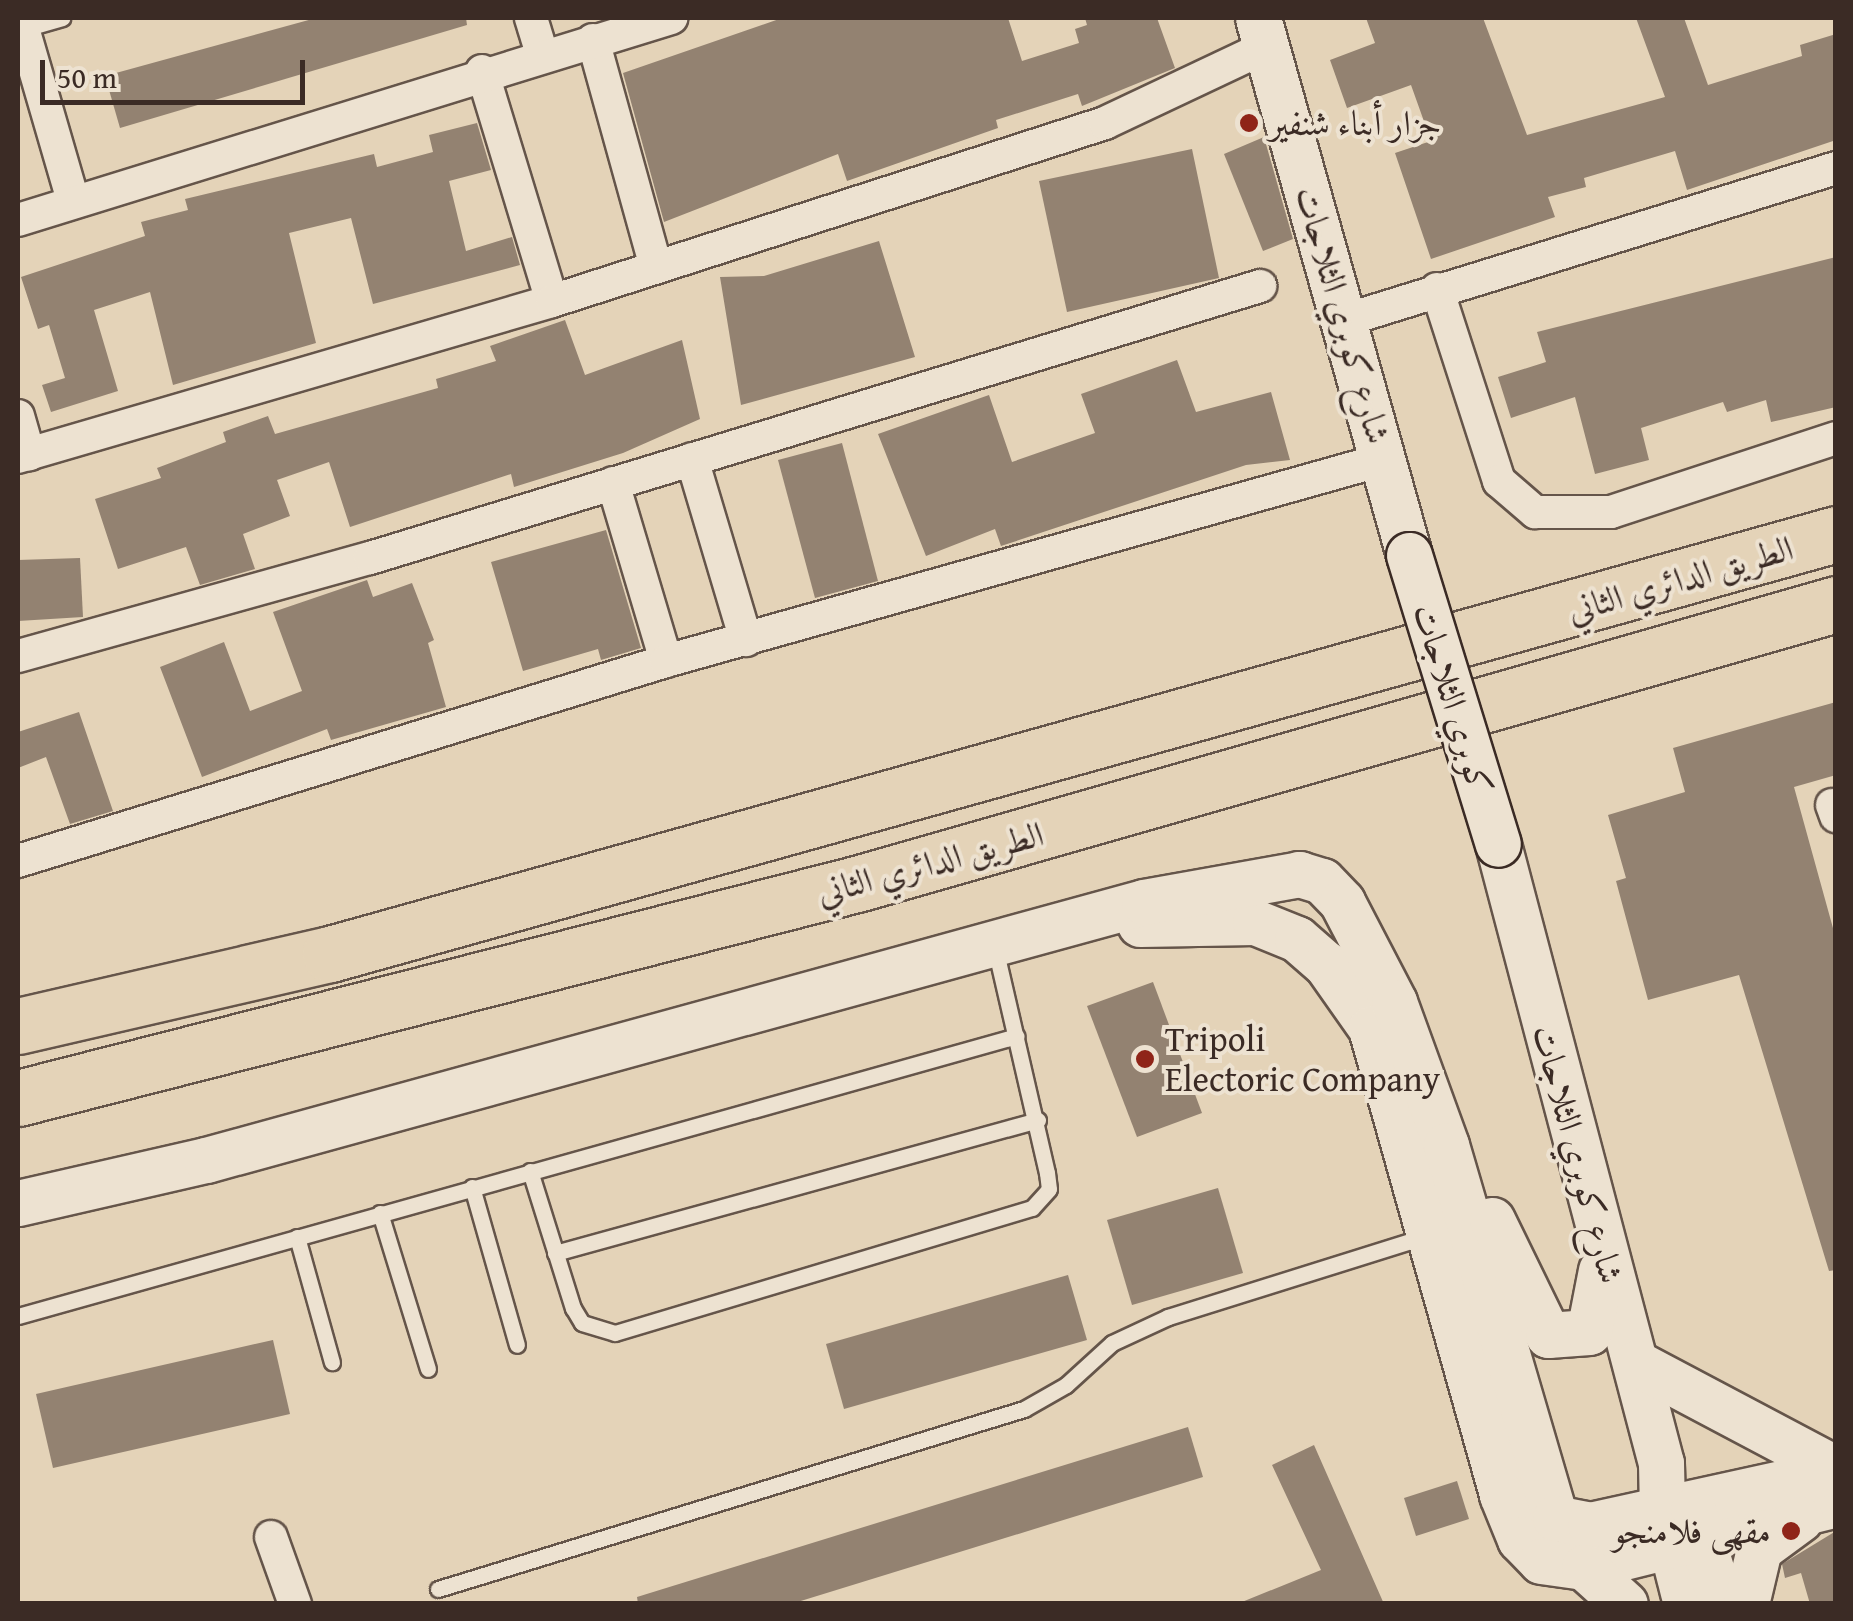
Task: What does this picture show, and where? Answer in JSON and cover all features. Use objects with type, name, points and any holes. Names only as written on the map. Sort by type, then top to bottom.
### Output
[{"type":"highway","name":"الطريق الدائري الثاني","points":[[18,1026],[330,954],[1836,534]]},
{"type":"highway","name":"الطريق الدائري الثاني","points":[[18,1098],[860,883],[1836,604]]},
{"type":"street","points":[[532,18],[542,55]]},
{"type":"street","points":[[18,220],[482,72],[671,18]]},
{"type":"street","points":[[22,23],[73,201]]},
{"type":"street","points":[[18,416],[23,456],[552,300],[1105,123],[1263,32]]},
{"type":"street","name":"شارع كوبري الثلاجات","points":[[1263,32],[1342,321],[1385,459],[1408,554]]},
{"type":"street","points":[[593,40],[656,267]]},
{"type":"street","points":[[482,72],[552,300]]},
{"type":"street","points":[[1342,321],[1836,168]]},
{"type":"street","points":[[18,656],[692,460],[1260,286]]},
{"type":"street","points":[[1437,289],[1499,481],[1535,512],[1610,512],[1836,438]]},
{"type":"street","points":[[18,861],[666,661],[1385,459]]},
{"type":"street","points":[[692,460],[746,640]]},
{"type":"street","points":[[613,483],[666,661]]},
{"type":"street","name":"كوبري الثلاجات","points":[[1408,554],[1498,844]]},
{"type":"street","name":"شارع كوبري الثلاجات","points":[[1498,844],[1602,1253],[1661,1463],[1682,1525],[1722,1604]]},
{"type":"street","points":[[18,1203],[206,1160],[1053,929],[1272,876],[1322,881],[1342,902],[1394,1002],[1446,1145],[1555,1518],[1572,1527],[1682,1525]]},
{"type":"street","points":[[1053,929],[1256,922],[1297,939],[1326,964],[1371,1028],[1427,1236],[1520,1539],[1541,1561],[1584,1567],[1682,1525],[1834,1487]]},
{"type":"street","points":[[1446,1145],[1548,1335],[1590,1332],[1602,1253]]},
{"type":"street","points":[[1636,1363],[1834,1487]]},
{"type":"street","points":[[1746,1604],[1766,1539],[1834,1487]]},
{"type":"street","name":"شارع كوبري الثلاجات","points":[[1682,1525],[1686,1604]]},
{"type":"street","points":[[272,1537],[294,1604]]},
{"type":"street","points":[[1584,1567],[1625,1604]]},
{"type":"lane","points":[[22,23],[62,18]]},
{"type":"lane","points":[[530,1171],[582,1323],[615,1333],[1032,1208],[1048,1189],[1038,1120],[994,944]]},
{"type":"lane","points":[[18,1316],[1018,1036]]},
{"type":"lane","points":[[556,1253],[1038,1120]]},
{"type":"lane","points":[[472,1187],[518,1344]]},
{"type":"lane","points":[[380,1214],[428,1369]]},
{"type":"lane","points":[[438,1590],[1024,1409],[1066,1385],[1112,1343],[1168,1317],[1427,1236]]},
{"type":"lane","points":[[296,1237],[332,1362]]},
{"type":"building","points":[[316,18],[466,18],[467,25],[120,128],[105,76]]},
{"type":"building","points":[[782,18],[1008,18],[1022,61],[1079,43],[1075,29],[1087,25],[1085,18],[1157,18],[1175,68],[1082,106],[1078,94],[996,120],[998,128],[847,181],[838,154],[664,222],[623,73]]},
{"type":"building","points":[[1366,18],[1483,18],[1527,135],[1665,97],[1636,18],[1684,18],[1708,85],[1802,56],[1800,45],[1836,34],[1836,140],[1687,190],[1675,151],[1584,178],[1586,187],[1548,197],[1555,217],[1431,259],[1395,153],[1431,141],[1411,85],[1347,108],[1330,60],[1375,43]]},
{"type":"building","points":[[477,123],[491,170],[449,181],[466,251],[512,237],[520,265],[373,304],[351,218],[289,233],[316,343],[173,385],[150,292],[94,310],[118,391],[51,412],[42,385],[65,378],[49,325],[38,329],[21,277],[145,236],[141,222],[188,210],[185,199],[374,154],[377,167],[433,152],[429,135]]},
{"type":"building","points":[[1264,137],[1293,239],[1263,251],[1224,154]]},
{"type":"building","points":[[1192,149],[1219,278],[1067,312],[1039,181]]},
{"type":"building","points":[[879,241],[915,357],[741,405],[720,277],[764,276]]},
{"type":"building","points":[[1836,257],[1836,407],[1771,422],[1766,400],[1727,412],[1723,402],[1641,428],[1649,460],[1595,474],[1575,397],[1511,418],[1498,377],[1546,362],[1537,332]]},
{"type":"building","points":[[565,320],[585,375],[682,340],[700,419],[623,453],[514,487],[511,474],[350,527],[329,462],[277,480],[290,516],[243,534],[255,569],[200,585],[186,547],[118,569],[95,499],[161,478],[157,468],[226,442],[223,432],[268,416],[275,434],[438,388],[436,379],[496,361],[490,346]]},
{"type":"building","points":[[1177,360],[1196,412],[1271,392],[1290,460],[1246,465],[1001,546],[995,529],[926,556],[878,434],[989,395],[1012,462],[1095,433],[1081,394]]},
{"type":"building","points":[[842,443],[878,581],[815,598],[778,460]]},
{"type":"building","points":[[606,530],[641,648],[601,660],[598,649],[523,671],[491,562]]},
{"type":"building","points":[[80,558],[83,617],[18,621],[18,560]]},
{"type":"building","points":[[367,580],[373,597],[412,583],[434,640],[428,643],[446,707],[331,740],[327,729],[202,777],[160,667],[224,642],[250,711],[302,691],[273,612]]},
{"type":"building","points":[[1836,702],[1836,775],[1794,787],[1836,939],[1836,1270],[1829,1271],[1739,975],[1648,1000],[1616,881],[1626,878],[1608,815],[1685,792],[1673,748]]},
{"type":"building","points":[[79,712],[113,811],[70,824],[46,757],[18,768],[18,732]]},
{"type":"building","name":"Tripoli Electoric Company","points":[[1153,982],[1202,1113],[1137,1137],[1087,1006]]},
{"type":"building","points":[[1218,1188],[1243,1273],[1132,1305],[1107,1220]]},
{"type":"building","points":[[1068,1275],[1087,1340],[844,1409],[826,1344]]},
{"type":"building","points":[[273,1340],[290,1414],[53,1468],[36,1394]]},
{"type":"building","points":[[1188,1427],[1203,1477],[791,1604],[638,1604],[637,1597]]},
{"type":"building","points":[[1314,1445],[1384,1604],[1237,1604],[1321,1570],[1272,1465]]},
{"type":"building","points":[[1457,1481],[1469,1519],[1416,1536],[1404,1498]]},
{"type":"building","points":[[1836,1531],[1836,1604],[1810,1604],[1801,1573],[1785,1578],[1782,1564]]},
{"type":"place","name":"جزار أبناء شنفير","points":[[1249,123]]},
{"type":"place","name":"Tripoli Electoric Company","points":[[1145,1059]]},
{"type":"place","name":"مقهى فلامنجو","points":[[1791,1531]]}]
